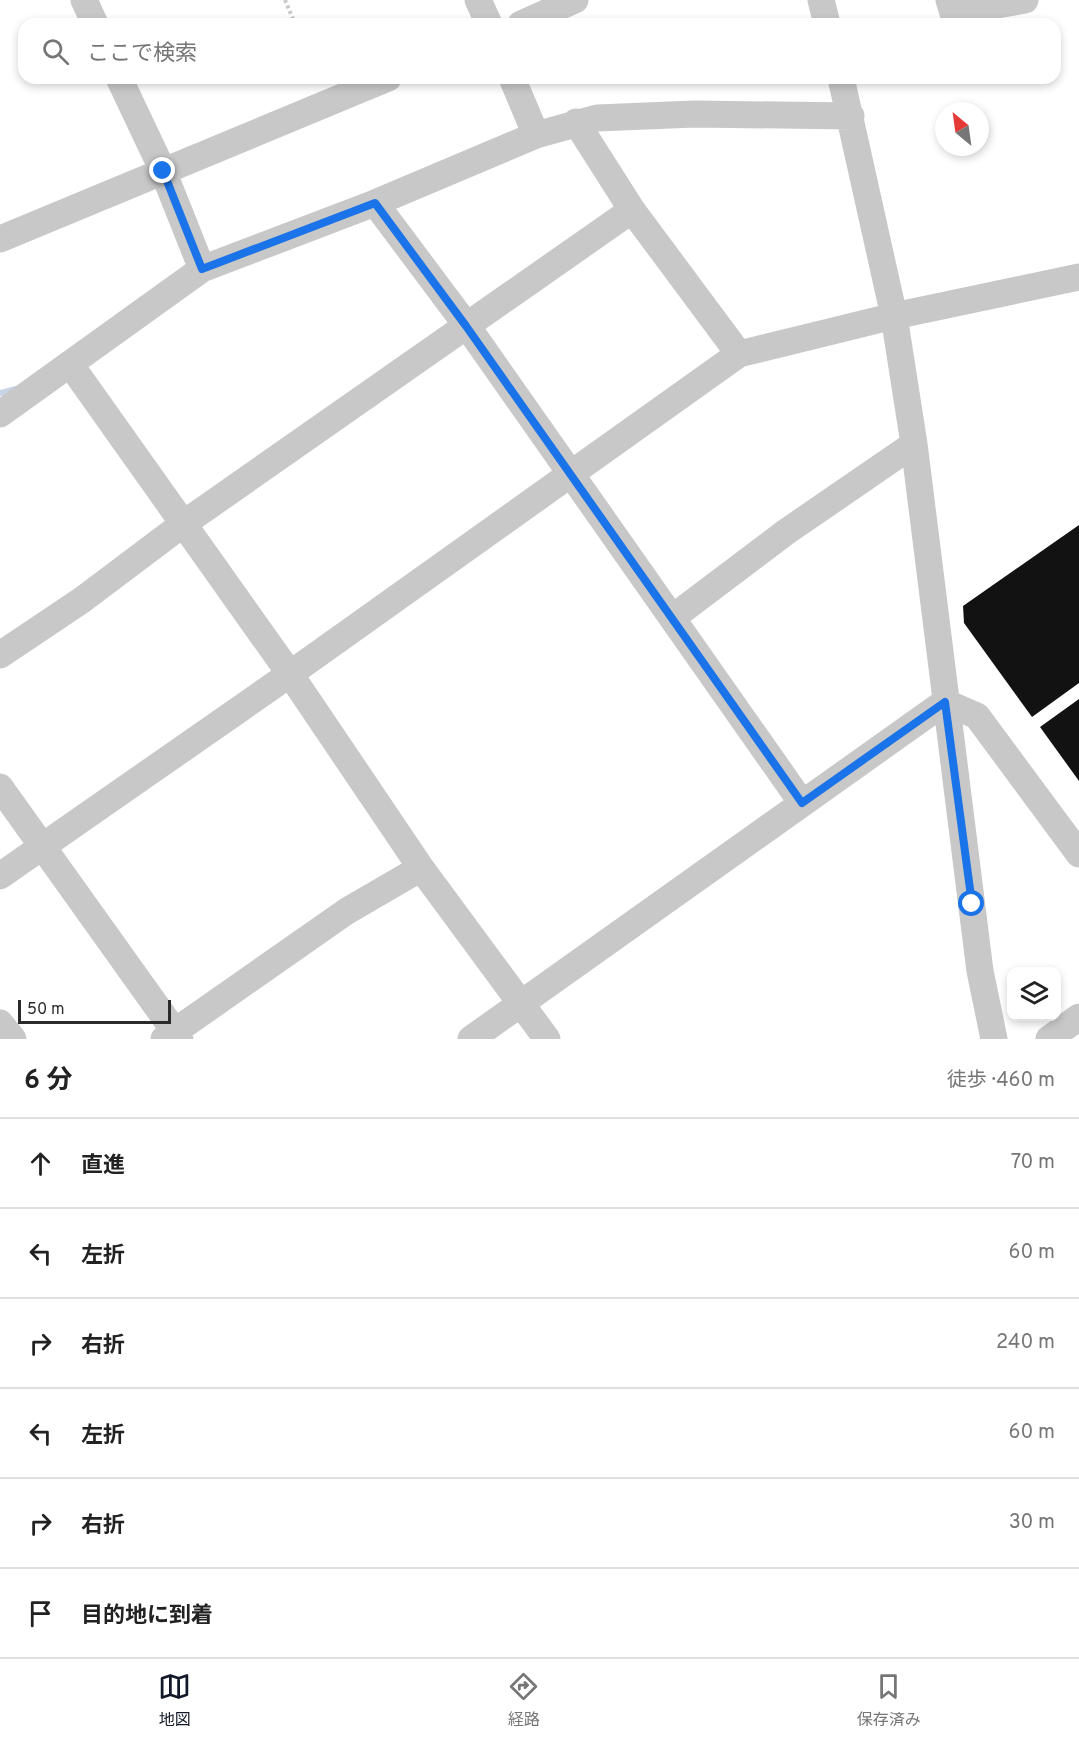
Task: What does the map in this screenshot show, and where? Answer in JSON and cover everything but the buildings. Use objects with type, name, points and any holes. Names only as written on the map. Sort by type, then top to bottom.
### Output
[{"type":"street","points":[[84,0],[92,18]]},
{"type":"street","points":[[478,0],[486,18]]},
{"type":"street","points":[[534,18],[575,0]]},
{"type":"street","points":[[949,0],[953,13],[1025,0]]},
{"type":"street","points":[[122,84],[163,171],[202,269]]},
{"type":"street","points":[[0,239],[373,84]]},
{"type":"street","points":[[515,84],[536,135]]},
{"type":"street","points":[[843,84],[894,316],[914,444],[980,971],[994,1039]]},
{"type":"street","points":[[0,414],[202,269],[375,203],[536,135],[597,118],[695,114],[851,116]]},
{"type":"street","points":[[576,122],[632,210],[739,354]]},
{"type":"street","points":[[375,203],[466,326],[802,803]]},
{"type":"street","points":[[0,656],[632,210]]},
{"type":"street","points":[[0,876],[290,675],[739,354],[894,316],[1079,277]]},
{"type":"street","points":[[70,364],[290,675],[421,868],[547,1039]]},
{"type":"street","points":[[672,618],[786,532],[914,444]]},
{"type":"street","points":[[471,1039],[945,702]]},
{"type":"street","points":[[945,702],[977,716],[1079,854]]},
{"type":"street","points":[[0,787],[173,1036],[347,911],[421,868]]},
{"type":"street","points":[[1049,1039],[1079,1017]]},
{"type":"street","points":[[0,1023],[12,1039]]},
{"type":"path","points":[[285,0],[292,18]]},
{"type":"waterway","points":[[0,393],[16,389]]},
{"type":"route","points":[[163,171],[202,269],[375,203],[466,326],[802,803],[945,702],[972,904]]}]
